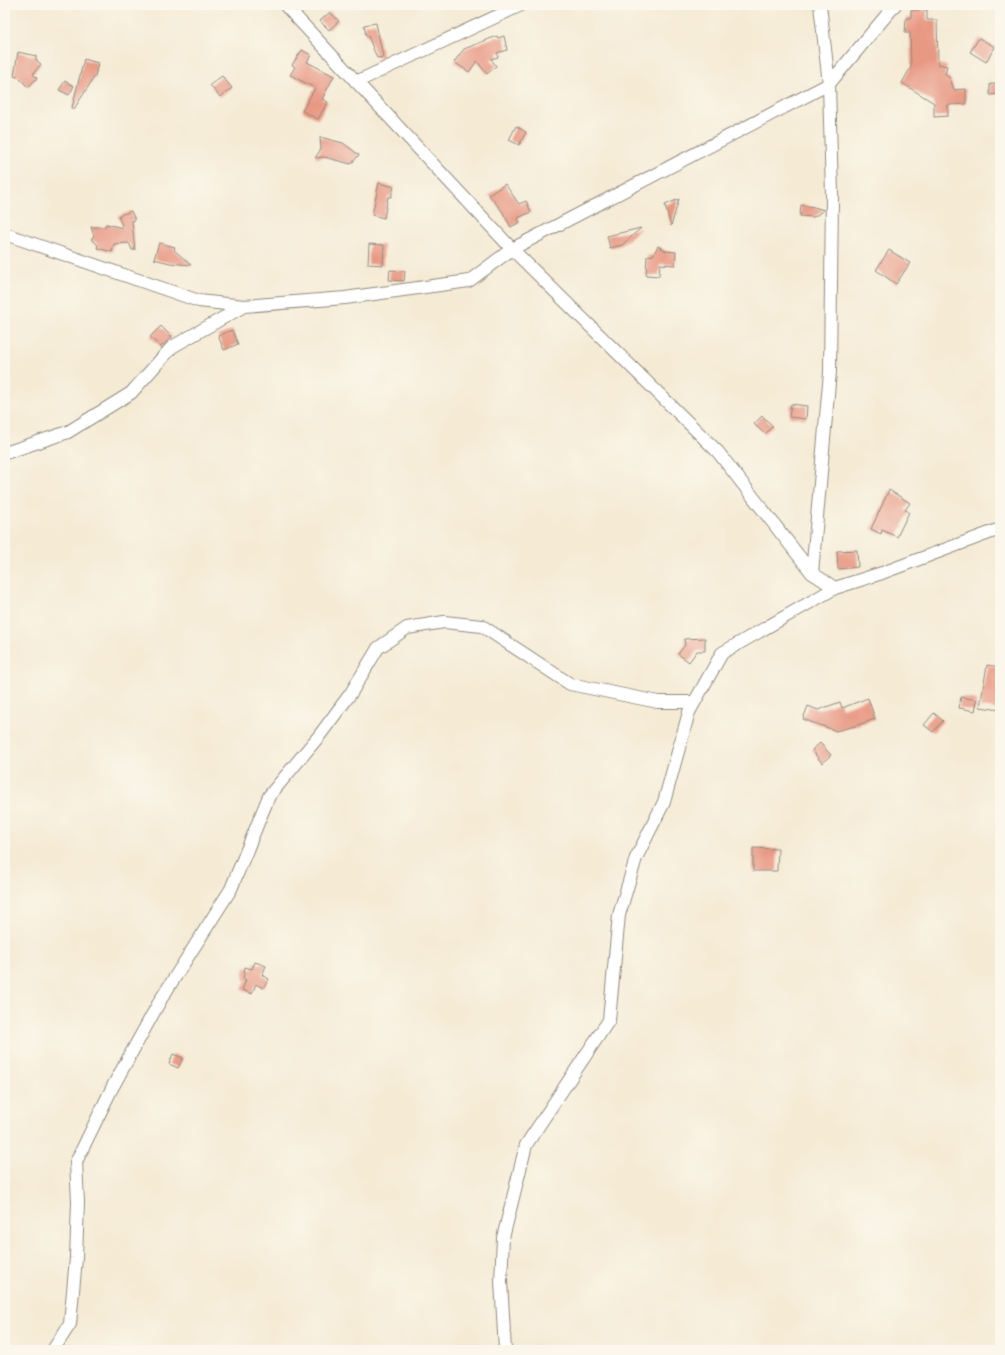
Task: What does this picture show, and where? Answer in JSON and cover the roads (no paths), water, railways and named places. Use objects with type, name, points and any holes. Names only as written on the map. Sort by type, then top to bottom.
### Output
[{"type":"street","points":[[285,5],[512,249],[718,452],[812,573],[835,588]]},
{"type":"street","points":[[356,82],[521,5]]},
{"type":"street","points":[[812,573],[830,372],[832,195],[829,84],[820,5]]},
{"type":"street","points":[[5,234],[199,301],[244,306],[345,298],[469,281],[512,249],[829,84],[895,5]]},
{"type":"street","points":[[5,453],[68,432],[131,393],[172,347],[244,306]]},
{"type":"street","points":[[505,1350],[501,1281],[503,1238],[526,1145],[609,1020],[619,916],[636,858],[664,802],[694,702],[722,653],[835,588],[882,573],[1000,529]]},
{"type":"street","points":[[53,1350],[70,1324],[76,1251],[78,1202],[76,1162],[112,1088],[161,999],[231,889],[269,796],[319,736],[351,693],[378,648],[407,628],[444,622],[482,626],[570,684],[658,702],[694,702]]}]
